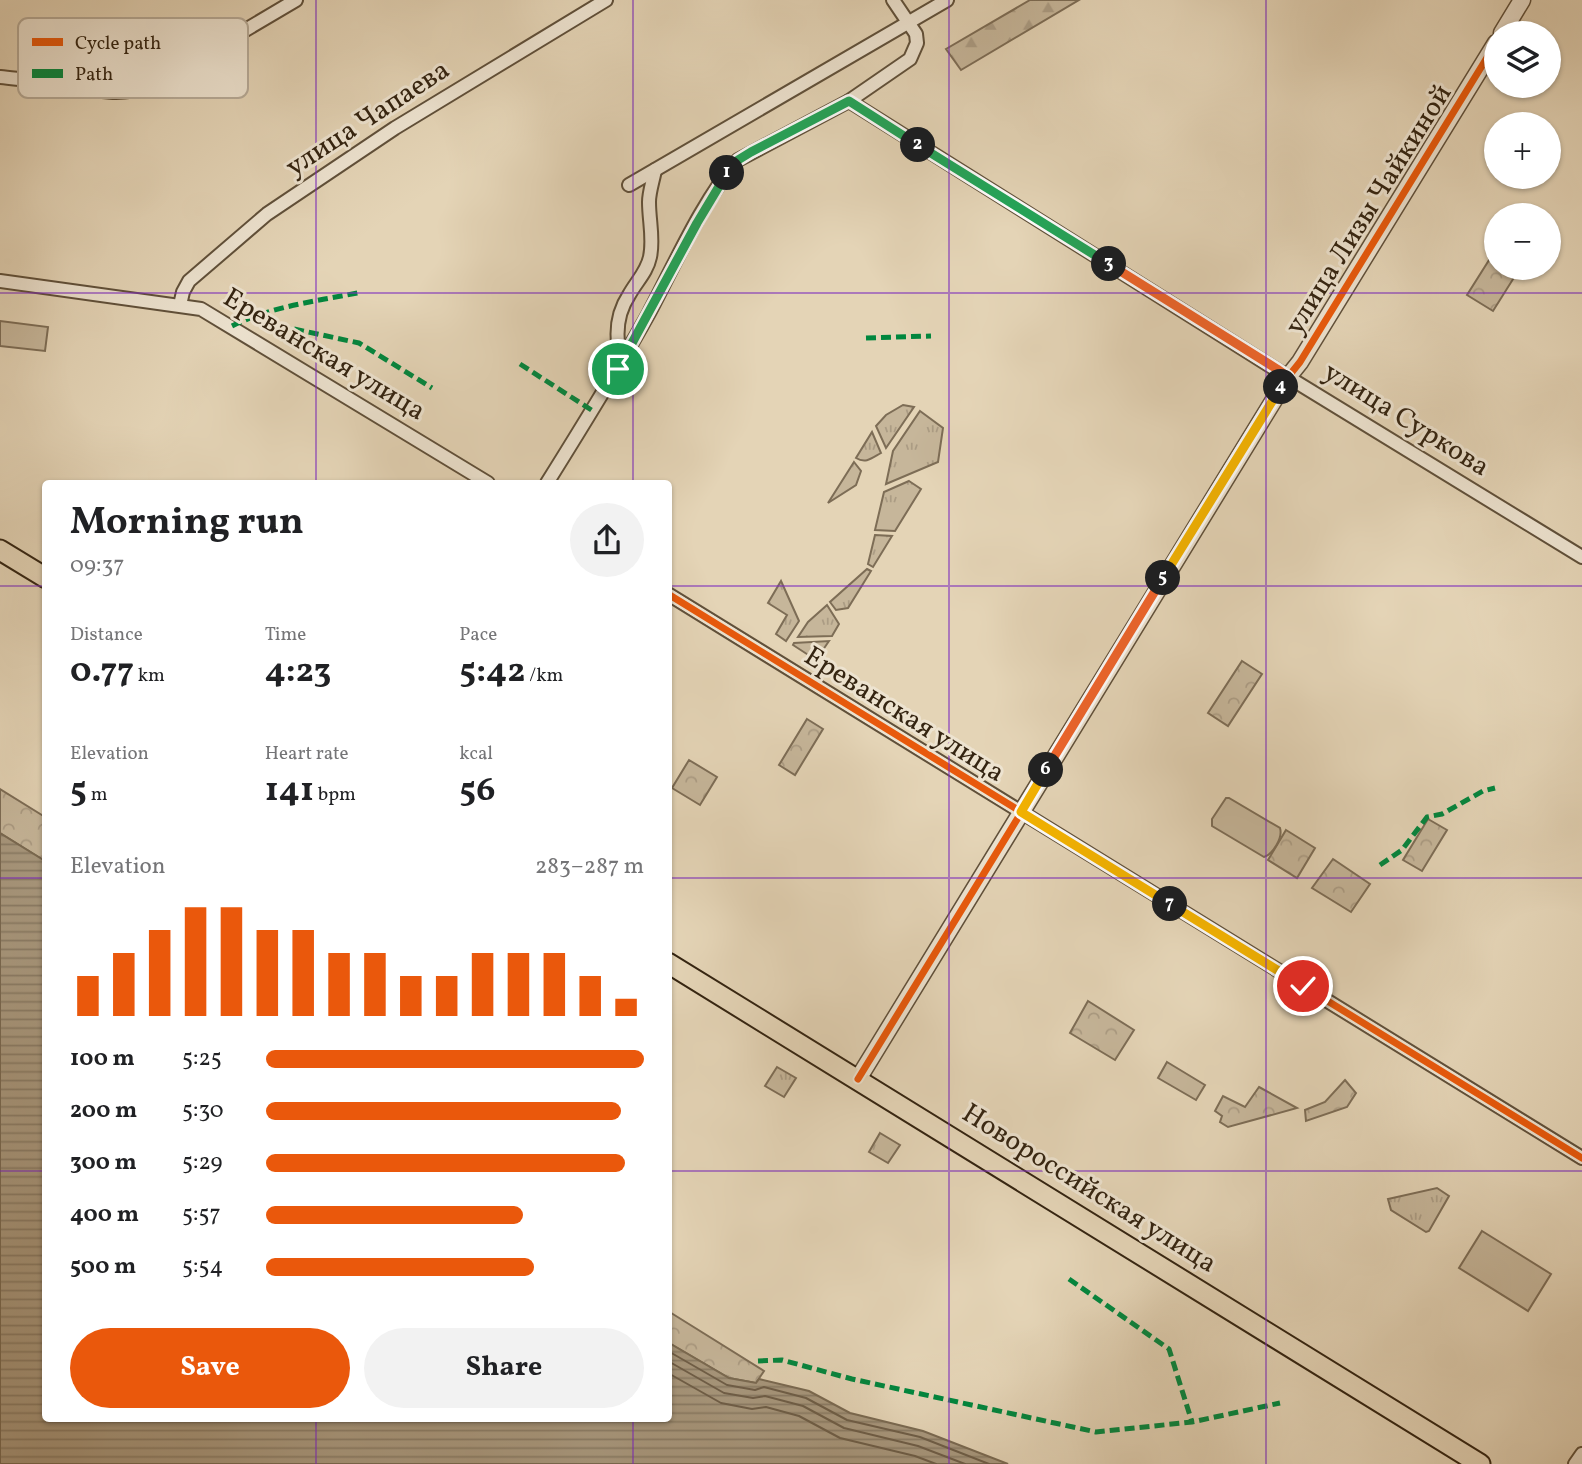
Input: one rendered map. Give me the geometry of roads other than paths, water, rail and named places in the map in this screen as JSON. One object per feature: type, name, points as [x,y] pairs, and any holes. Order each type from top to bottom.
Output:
[{"type":"main road","points":[[0,550],[42,576]]},
{"type":"main road","name":"Новороссийская улица","points":[[672,965],[1480,1464]]},
{"type":"street","points":[[248,28],[296,0]]},
{"type":"street","name":"улица Чапаева","points":[[180,305],[189,281],[267,214],[395,128],[606,0]]},
{"type":"street","points":[[549,480],[622,363],[697,223],[733,165],[751,152],[849,101],[910,59],[917,43],[916,34],[893,0]]},
{"type":"street","points":[[629,186],[947,0]]},
{"type":"street","points":[[1509,21],[1522,0]]},
{"type":"street","name":"улица Лизы Чайкиной","points":[[858,1079],[1484,63]]},
{"type":"street","points":[[0,77],[18,79]]},
{"type":"street","name":"улица Суркова","points":[[849,101],[1288,377],[1582,557]]},
{"type":"street","points":[[622,363],[616,342],[618,319],[622,306],[642,276],[650,257],[649,200],[656,170]]},
{"type":"street","name":"Ереванская улица","points":[[0,281],[201,309],[483,480]]},
{"type":"street","name":"Ереванская улица","points":[[672,596],[1582,1158]]},
{"type":"street","points":[[1576,1464],[1582,1454]]},
{"type":"water","points":[[0,833],[42,859],[42,1422],[672,1422],[672,1345],[729,1378],[756,1383],[759,1379],[809,1391],[850,1413],[923,1431],[1008,1464],[0,1464]]}]
